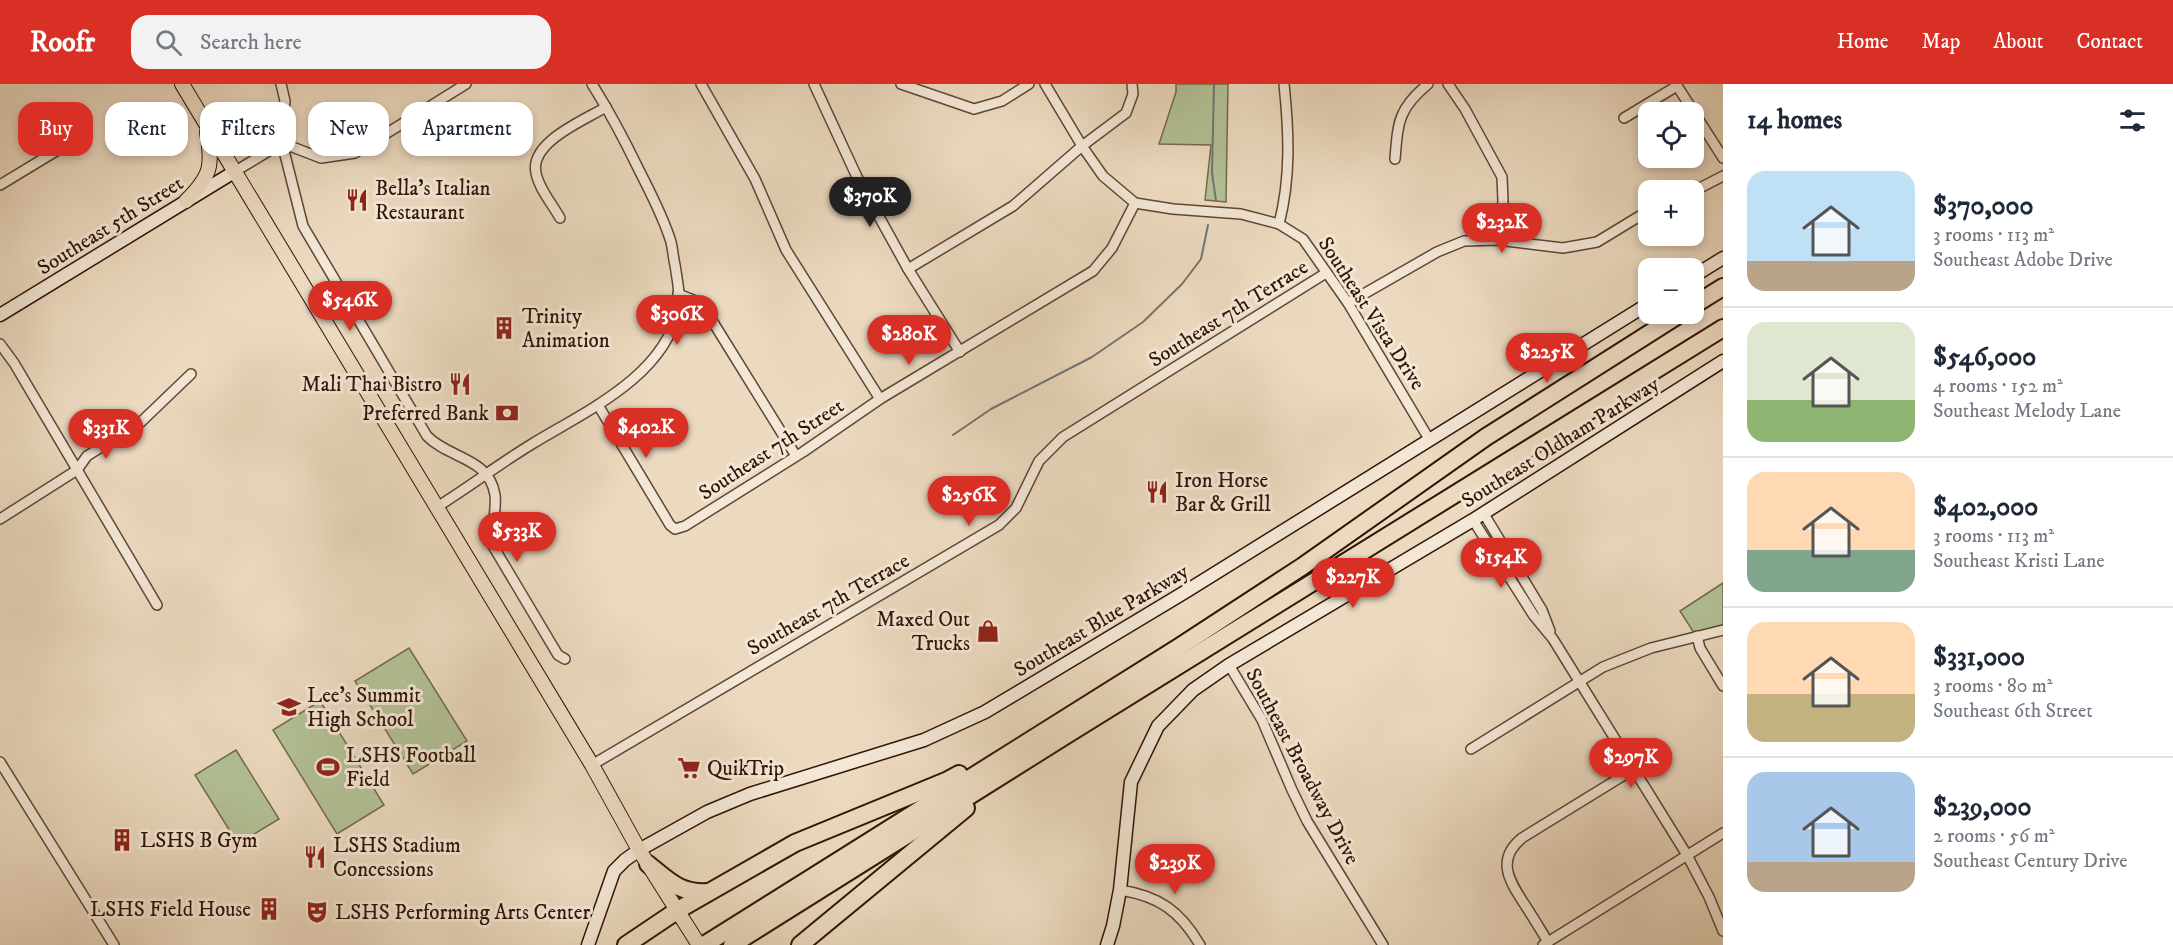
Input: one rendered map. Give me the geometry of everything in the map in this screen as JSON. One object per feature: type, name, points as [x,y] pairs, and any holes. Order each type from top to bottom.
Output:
[{"type":"highway","points":[[1704,299],[1723,287]]},
{"type":"highway","points":[[704,945],[1198,635],[1303,566],[1486,437],[1664,324]]},
{"type":"highway","points":[[732,945],[1723,328]]},
{"type":"highway","points":[[800,945],[964,810],[1059,747],[1068,734]]},
{"type":"highway","points":[[626,945],[678,910],[795,843],[946,781],[1023,739],[1035,737]]},
{"type":"highway","points":[[643,857],[671,883],[694,893],[710,892]]},
{"type":"main road","points":[[182,84],[200,114]]},
{"type":"main road","points":[[186,201],[206,179],[211,156]]},
{"type":"main road","points":[[225,156],[592,765],[643,857],[699,945]]},
{"type":"street","points":[[281,84],[285,102]]},
{"type":"street","points":[[296,148],[321,158],[355,153],[466,84]]},
{"type":"street","points":[[437,507],[532,444],[598,405],[642,370],[660,349],[675,320],[678,294],[672,244],[653,197],[592,84]]},
{"type":"street","points":[[701,84],[755,179],[786,250],[880,399]]},
{"type":"street","points":[[814,84],[857,177],[908,269],[960,352]]},
{"type":"street","points":[[901,84],[974,109],[1002,101],[1029,84]]},
{"type":"street","points":[[1045,84],[1102,176],[1135,203]]},
{"type":"street","points":[[908,269],[1013,206],[1082,146],[1126,113],[1133,94],[1132,84]]},
{"type":"street","points":[[1279,224],[1289,165],[1284,84]]},
{"type":"street","points":[[1395,159],[1402,111],[1428,84]]},
{"type":"street","points":[[1448,84],[1465,109],[1502,177],[1503,201],[1498,240]]},
{"type":"street","points":[[1624,118],[1677,85],[1723,158]]},
{"type":"street","points":[[560,218],[536,176],[535,166],[538,157],[548,142],[606,107]]},
{"type":"street","points":[[0,185],[48,156]]},
{"type":"street","name":"Southeast 5th Street","points":[[0,315],[260,156]]},
{"type":"street","points":[[285,156],[303,226],[427,436],[442,449],[472,461],[486,475],[493,487],[495,498],[493,546],[558,656],[565,659]]},
{"type":"street","points":[[1704,186],[1723,176]]},
{"type":"street","name":"Southeast 7th Street","points":[[598,405],[666,520],[675,529],[685,526],[796,456],[880,399],[1093,271],[1112,248],[1135,203]]},
{"type":"street","name":"Southeast Vista Drive","points":[[1135,203],[1185,211],[1240,214],[1279,224],[1302,239],[1348,303],[1430,439]]},
{"type":"street","points":[[1348,303],[1437,252],[1464,241],[1498,240],[1563,248],[1597,242],[1638,217]]},
{"type":"street","points":[[1704,270],[1723,258]]},
{"type":"street","name":"Southeast 7th Terrace","points":[[592,765],[999,525],[1016,508],[1039,461],[1063,437],[1326,273]]},
{"type":"street","points":[[678,294],[696,302],[708,314],[796,456]]},
{"type":"street","name":"Southeast Blue Parkway","points":[[588,945],[614,870],[625,860],[643,857],[707,812],[735,800],[796,778],[911,744],[949,730],[985,712],[1185,592],[1638,310]]},
{"type":"street","points":[[0,344],[14,363],[157,605]]},
{"type":"street","name":"Southeast Oldham Parkway","points":[[1107,945],[1120,890],[1131,782],[1158,726],[1193,690],[1229,665],[1478,517],[1723,361]]},
{"type":"street","points":[[0,519],[77,470],[87,456],[141,422],[192,374]]},
{"type":"street","points":[[1478,517],[1534,616],[1553,639],[1687,855],[1709,897],[1723,931]]},
{"type":"street","points":[[1471,748],[1579,680],[1635,654],[1672,642],[1723,630]]},
{"type":"street","points":[[1697,636],[1700,648],[1723,686]]},
{"type":"street","name":"Southeast Broadway Drive","points":[[1229,665],[1262,720],[1307,821],[1383,945]]},
{"type":"street","points":[[0,762],[114,945]]},
{"type":"street","points":[[1634,769],[1522,838],[1511,851],[1507,861],[1510,880],[1545,943],[1723,832]]},
{"type":"street","points":[[1120,890],[1145,895],[1167,906],[1186,923],[1200,945]]},
{"type":"green space","points":[[1176,84],[1228,84],[1226,202],[1205,200],[1211,145],[1159,144],[1176,92]]},
{"type":"green space","points":[[1723,583],[1723,625],[1694,633],[1680,611]]},
{"type":"green space","points":[[409,648],[467,741],[413,774],[355,681]]},
{"type":"green space","name":"LSHS Football Field","points":[[320,701],[384,805],[337,834],[273,730]]},
{"type":"green space","points":[[236,750],[279,819],[238,844],[195,775]]},
{"type":"waterway","points":[[1214,84],[1212,173],[1216,201]]},
{"type":"waterway","points":[[953,435],[991,409],[1092,357],[1143,322],[1182,284],[1201,259],[1208,225]]},
{"type":"place","name":"Bella's Italian Restaurant","points":[[357,200]]},
{"type":"place","name":"Trinity Animation","points":[[504,328]]},
{"type":"place","name":"Mali Thai Bistro","points":[[460,384]]},
{"type":"place","name":"Preferred Bank","points":[[507,413]]},
{"type":"place","name":"Iron Horse Bar & Grill","points":[[1157,492]]},
{"type":"place","name":"Maxed Out Trucks","points":[[988,631]]},
{"type":"place","name":"Lee's Summit High School","points":[[289,707]]},
{"type":"place","name":"LSHS Football Field","points":[[328,767]]},
{"type":"place","name":"QuikTrip","points":[[689,768]]},
{"type":"place","name":"LSHS B Gym","points":[[122,840]]},
{"type":"place","name":"LSHS Stadium Concessions","points":[[315,857]]},
{"type":"place","name":"LSHS Field House","points":[[269,909]]},
{"type":"place","name":"LSHS Performing Arts Center","points":[[317,912]]}]
